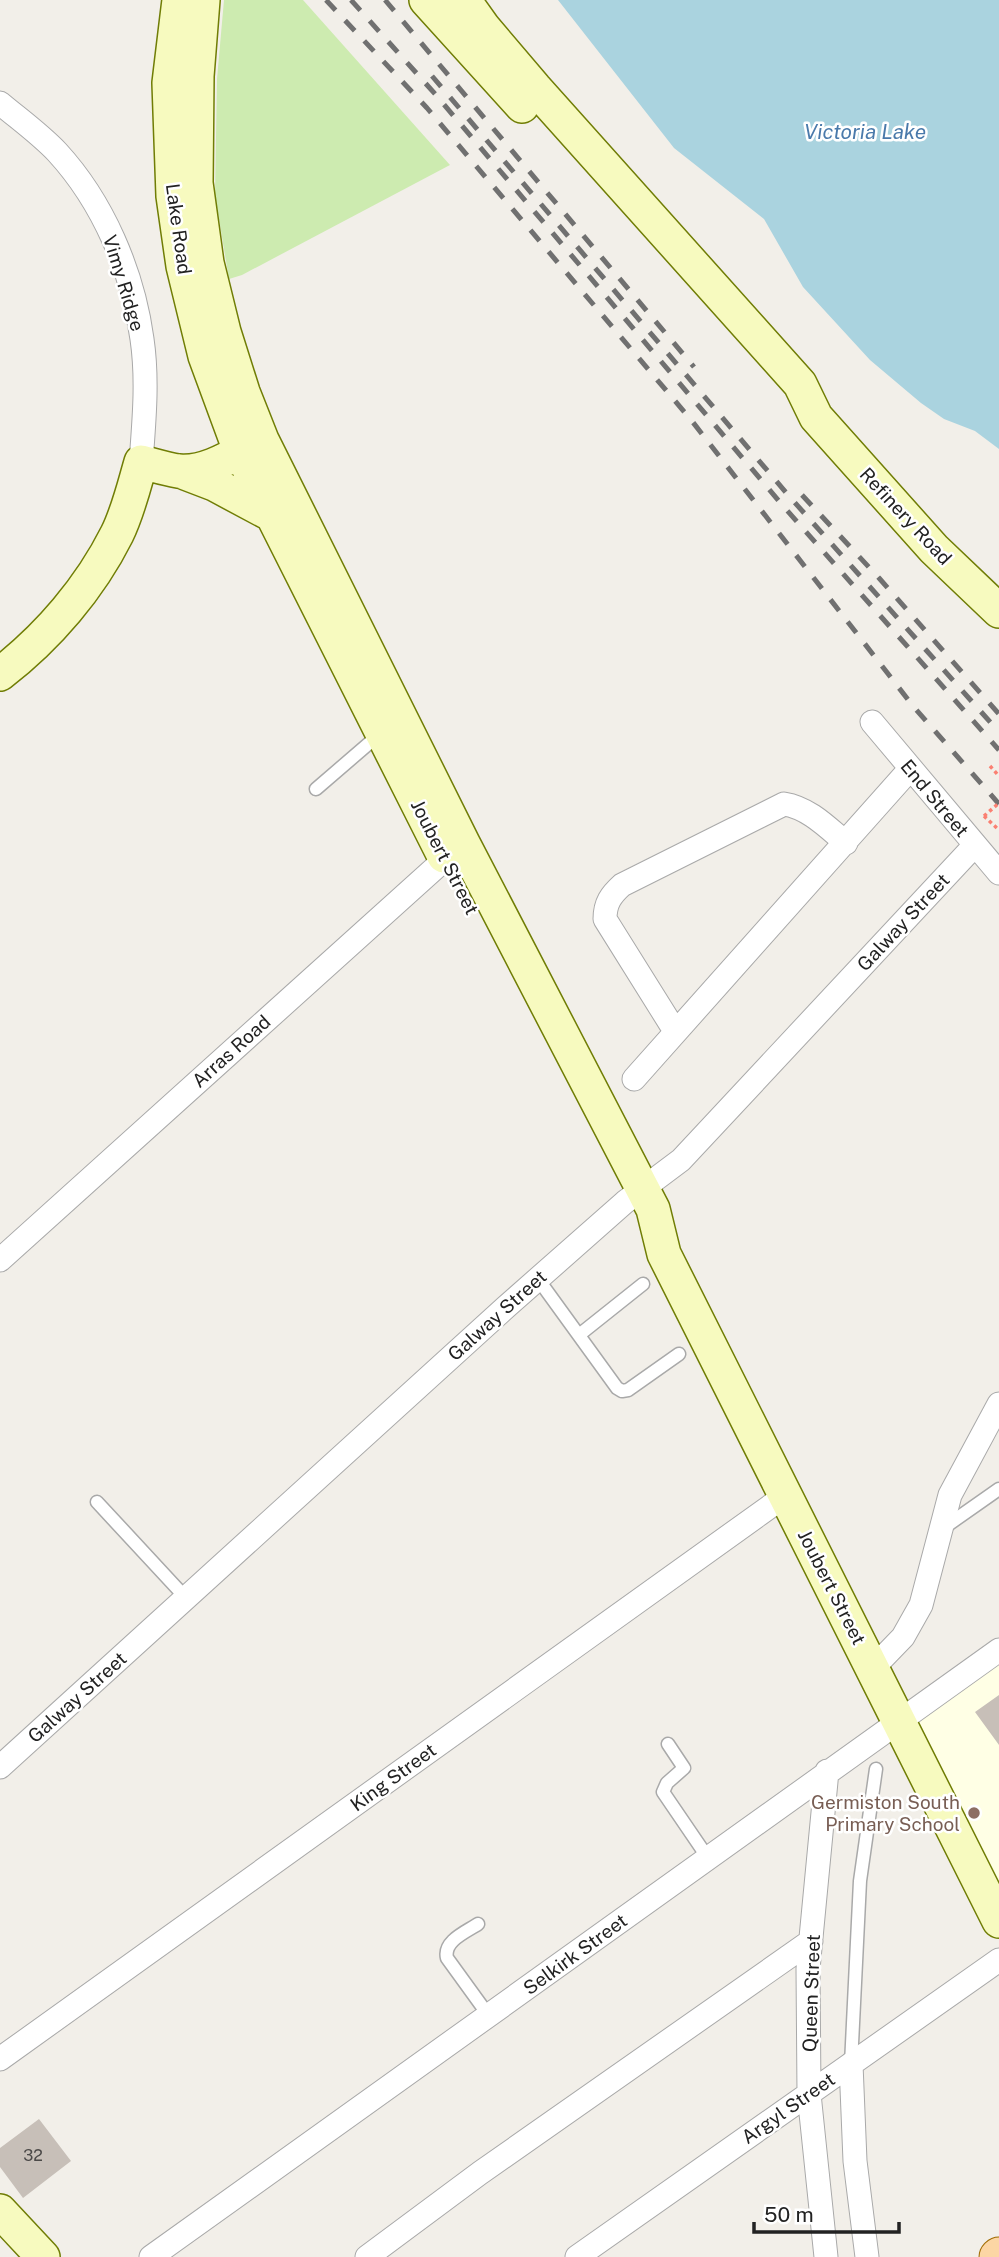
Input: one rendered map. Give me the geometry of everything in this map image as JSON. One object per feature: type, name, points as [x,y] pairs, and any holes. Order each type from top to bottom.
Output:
[{"type":"main road","name":"Lake Road","points":[[179,0],[169,83],[173,196],[183,266],[209,368],[251,446]]},
{"type":"main road","name":"Lake Road","points":[[203,0],[197,76],[196,183],[202,232],[251,446]]},
{"type":"main road","points":[[426,0],[784,398],[816,416]]},
{"type":"main road","points":[[464,0],[535,88],[800,384],[816,416]]},
{"type":"main road","name":"Refinery Road","points":[[816,416],[934,549],[999,611]]},
{"type":"main road","points":[[178,471],[212,465],[251,446]]},
{"type":"main road","name":"Joubert Street","points":[[251,446],[272,515],[382,733],[454,850]]},
{"type":"main road","name":"Joubert Street","points":[[251,446],[454,850],[634,1196],[653,1209],[664,1254],[999,1920]]},
{"type":"main road","points":[[141,462],[214,484],[272,515]]},
{"type":"main road","name":"Vimy Ridge","points":[[0,674],[43,636],[77,598],[118,532],[141,462]]},
{"type":"main road","points":[[0,2211],[43,2257]]},
{"type":"street","name":"Vimy Ridge","points":[[0,103],[57,152],[78,179],[93,199],[122,263],[142,339],[145,404],[141,462]]},
{"type":"street","name":"End Street","points":[[872,722],[999,873]]},
{"type":"street","points":[[634,1079],[910,769]]},
{"type":"street","points":[[675,1031],[606,919],[605,910],[610,896],[622,885],[784,804],[798,806],[811,814],[846,843]]},
{"type":"street","name":"Galway Street","points":[[0,1767],[538,1279],[634,1196],[681,1160],[975,845]]},
{"type":"street","name":"Arras Road","points":[[0,1260],[454,850]]},
{"type":"street","points":[[873,1668],[902,1637],[921,1605],[950,1495],[999,1404]]},
{"type":"street","name":"King Street","points":[[0,2059],[786,1495]]},
{"type":"street","name":"Selkirk Street","points":[[151,2257],[999,1650]]},
{"type":"street","name":"Queen Street","points":[[826,2257],[809,2094],[808,1969],[827,1772]]},
{"type":"street","points":[[367,2257],[480,2173],[811,1941]]},
{"type":"street","name":"Argyl Street","points":[[577,2257],[999,1960]]},
{"type":"street","points":[[850,2064],[855,2161],[867,2257]]},
{"type":"lane","points":[[316,789],[382,733]]},
{"type":"lane","points":[[538,1279],[617,1388],[622,1391],[628,1390],[680,1354]]},
{"type":"lane","points":[[579,1335],[643,1284]]},
{"type":"lane","points":[[940,1531],[999,1489]]},
{"type":"lane","points":[[97,1502],[186,1598]]},
{"type":"lane","points":[[668,1744],[684,1768],[667,1783],[663,1792],[708,1858]]},
{"type":"lane","points":[[850,2064],[860,1881],[876,1769]]},
{"type":"lane","points":[[478,1924],[448,1945],[445,1951],[447,1958],[489,2015]]},
{"type":"path","points":[[990,766],[999,776]]},
{"type":"path","points":[[999,803],[984,816],[999,830]]},
{"type":"shaded area","name":"Germiston South Primary School","points":[[999,1641],[999,1913],[898,1713]]},
{"type":"green space","points":[[224,0],[303,0],[450,165],[242,275],[229,279],[215,195],[217,79]]},
{"type":"water","name":"Victoria Lake","points":[[558,0],[999,0],[999,449],[975,431],[944,419],[870,360],[803,287],[764,219],[674,148]]},
{"type":"building","points":[[999,1695],[999,1745],[975,1712]]},
{"type":"building","points":[[39,2119],[71,2161],[23,2198],[0,2167],[0,2148]]},
{"type":"railway","points":[[326,0],[427,108],[692,421],[913,706],[999,804]]},
{"type":"railway","points":[[351,0],[436,95],[784,507],[999,750]]},
{"type":"railway","points":[[385,0],[694,367]]},
{"type":"railway","points":[[432,76],[789,496],[999,732]]},
{"type":"railway","points":[[802,495],[999,714]]},
{"type":"place","name":"Germiston South Primary School","points":[[974,1813]]}]
